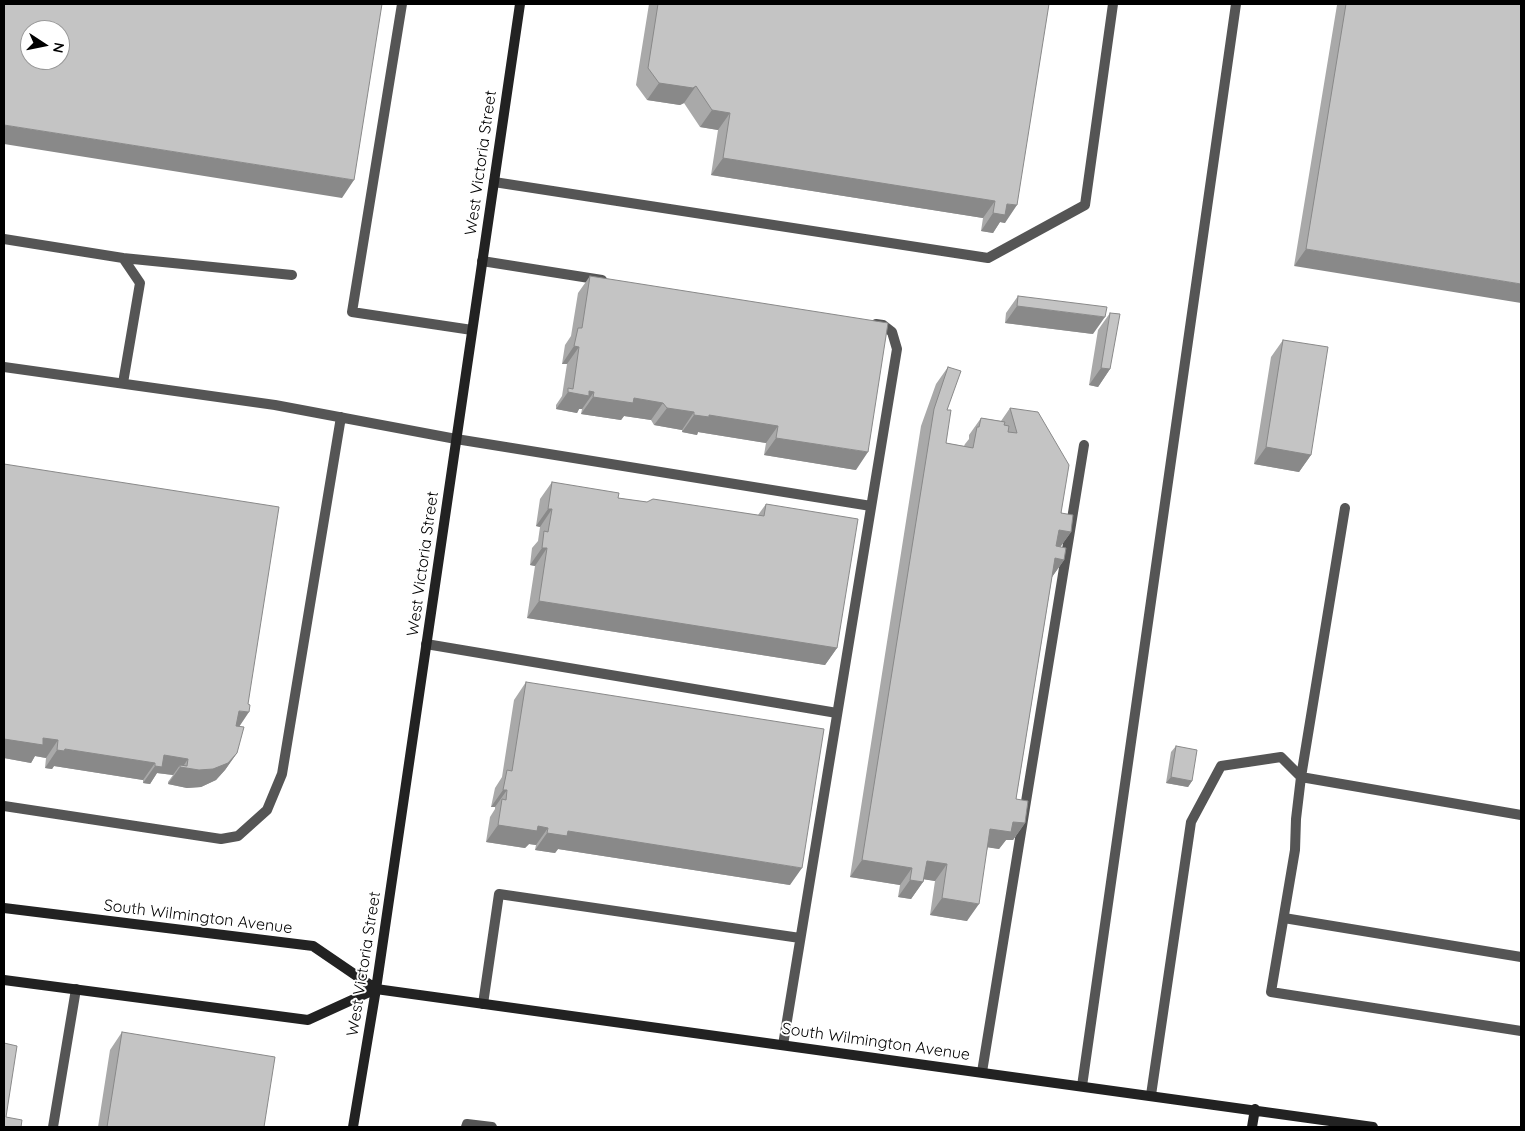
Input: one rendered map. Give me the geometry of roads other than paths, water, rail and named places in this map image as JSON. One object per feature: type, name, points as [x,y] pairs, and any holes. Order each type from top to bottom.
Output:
[{"type":"main road","name":"West Victoria Street","points":[[352,1127],[376,989],[520,4]]},
{"type":"main road","name":"South Wilmington Avenue","points":[[4,908],[313,946],[376,989],[1255,1109],[1373,1127]]},
{"type":"main road","points":[[4,980],[308,1020],[376,989]]},
{"type":"main road","points":[[1252,1127],[1255,1109]]},
{"type":"lane","points":[[402,4],[352,312],[472,330]]},
{"type":"lane","points":[[494,182],[988,258],[1086,205],[1113,4]]},
{"type":"lane","points":[[1082,1086],[1236,4]]},
{"type":"lane","points":[[4,239],[123,258],[292,275]]},
{"type":"lane","points":[[123,258],[140,283],[123,383]]},
{"type":"lane","points":[[482,261],[609,281]]},
{"type":"lane","points":[[783,1045],[897,348],[892,332],[883,325],[863,322]]},
{"type":"lane","points":[[4,367],[275,405],[456,440],[871,506]]},
{"type":"lane","points":[[4,806],[221,839],[238,836],[267,810],[282,774],[341,417]]},
{"type":"lane","points":[[982,1072],[1084,445]]},
{"type":"lane","points":[[1345,508],[1301,777],[1296,819],[1295,850],[1271,992],[1521,1031]]},
{"type":"lane","points":[[426,644],[837,713]]},
{"type":"lane","points":[[1151,1095],[1191,822],[1221,766],[1281,757],[1301,777],[1521,815]]},
{"type":"lane","points":[[483,1004],[500,894],[800,938]]},
{"type":"lane","points":[[1284,918],[1521,957]]},
{"type":"lane","points":[[53,1127],[76,988]]},
{"type":"lane","points":[[466,1127],[467,1124],[492,1127]]}]
